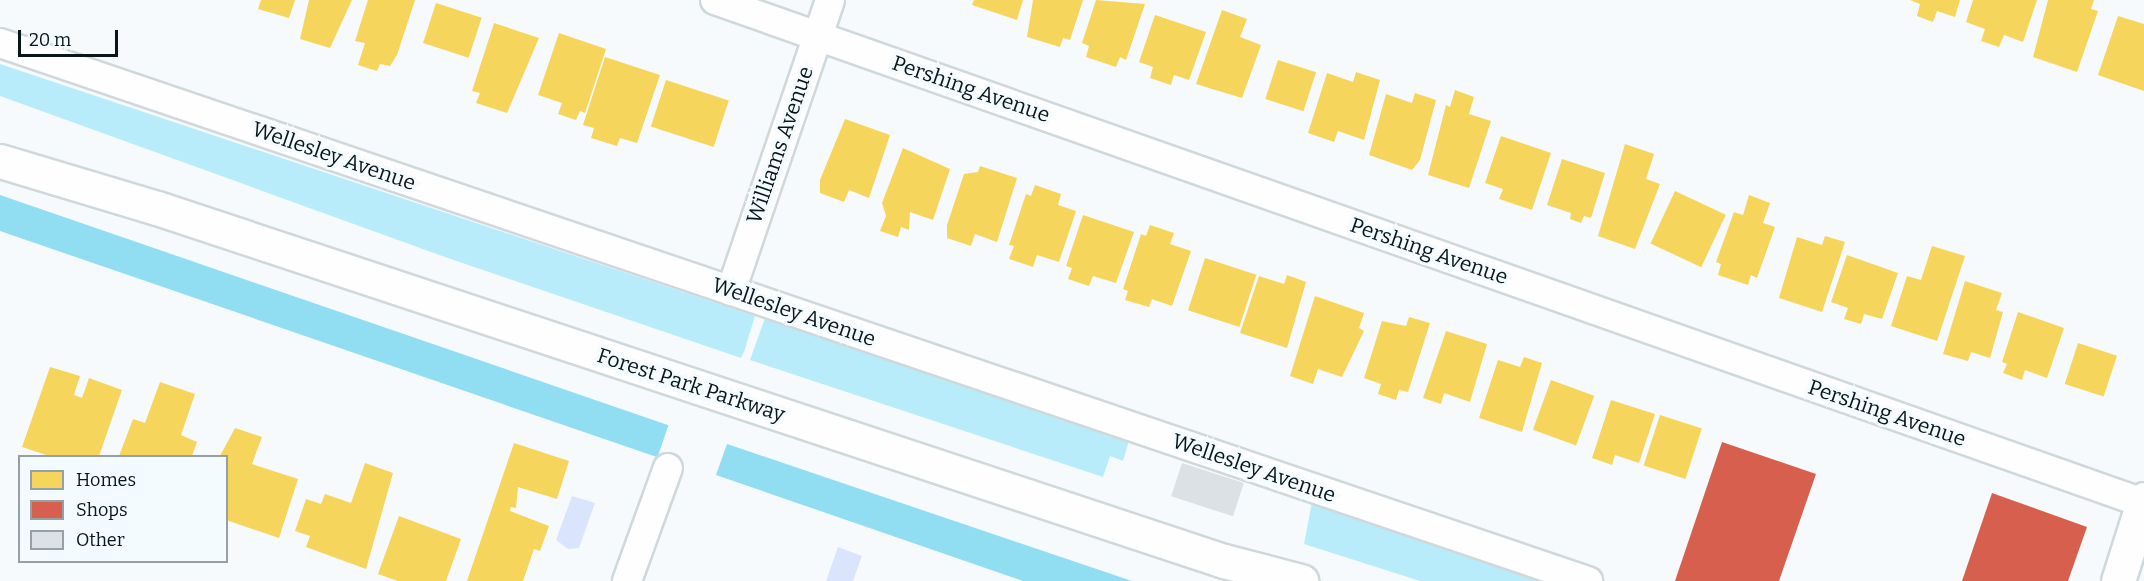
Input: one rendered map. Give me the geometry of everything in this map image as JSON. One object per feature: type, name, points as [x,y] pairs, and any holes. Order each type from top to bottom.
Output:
[{"type":"main road","name":"Forest Park Parkway","points":[[0,140],[157,208]]},
{"type":"main road","name":"Forest Park Parkway","points":[[0,161],[157,208],[1224,561],[1301,581]]},
{"type":"main road","points":[[2118,581],[2143,501]]},
{"type":"main road","name":"Forest Park Parkway","points":[[1224,561],[1270,581]]},
{"type":"street","name":"Pershing Avenue","points":[[715,0],[2143,501]]},
{"type":"street","name":"Williams Avenue","points":[[731,291],[830,0]]},
{"type":"street","name":"Wellesley Avenue","points":[[0,43],[1588,581]]},
{"type":"street","points":[[627,581],[668,468]]},
{"type":"shaded area","points":[[0,64],[755,316],[744,352],[741,358],[445,257],[0,96]]},
{"type":"shaded area","points":[[0,195],[668,425],[657,457],[0,231]]},
{"type":"shaded area","points":[[765,318],[1129,441],[1123,461],[1110,456],[1103,477],[750,360]]},
{"type":"shaded area","points":[[727,444],[1132,581],[1023,581],[716,475]]},
{"type":"shaded area","points":[[572,496],[595,503],[579,548],[568,549],[556,540]]},
{"type":"shaded area","points":[[1312,502],[1547,581],[1420,581],[1304,544]]},
{"type":"shaded area","points":[[838,547],[862,556],[853,581],[826,581]]},
{"type":"building: Homes","points":[[261,0],[295,0],[289,18],[258,9]]},
{"type":"building: Homes","points":[[309,0],[352,0],[330,48],[300,39]]},
{"type":"building: Homes","points":[[368,0],[415,0],[397,55],[390,66],[380,64],[377,71],[358,65],[365,43],[355,41]]},
{"type":"building: Homes","points":[[974,0],[1023,0],[1017,20],[972,5]]},
{"type":"building: Homes","points":[[1033,0],[1083,0],[1070,40],[1063,38],[1060,47],[1027,37]]},
{"type":"building: Homes","points":[[1096,0],[1145,4],[1126,60],[1120,57],[1116,67],[1086,57],[1089,46],[1082,43]]},
{"type":"building: Homes","points":[[1910,0],[1960,0],[1955,17],[1937,11],[1933,22],[1917,16],[1920,4]]},
{"type":"building: Homes","points":[[1973,0],[2037,0],[2023,42],[2004,35],[1999,47],[1981,41],[1985,29],[1966,22]]},
{"type":"building: Homes","points":[[2048,0],[2094,0],[2091,9],[2098,11],[2077,72],[2033,57]]},
{"type":"building: Homes","points":[[436,3],[482,18],[469,58],[423,43]]},
{"type":"building: Homes","points":[[1222,10],[1247,19],[1240,37],[1261,45],[1242,98],[1196,84]]},
{"type":"building: Homes","points":[[1155,15],[1206,32],[1189,80],[1174,75],[1171,85],[1150,78],[1153,67],[1139,62]]},
{"type":"building: Homes","points":[[2118,16],[2144,24],[2144,91],[2098,75]]},
{"type":"building: Homes","points":[[494,23],[539,38],[507,113],[476,103],[480,93],[472,91]]},
{"type":"building: Homes","points":[[559,33],[606,49],[585,113],[580,111],[576,120],[558,114],[562,103],[538,95]]},
{"type":"building: Homes","points":[[605,57],[660,75],[637,143],[620,138],[617,146],[591,138],[594,128],[583,125]]},
{"type":"building: Homes","points":[[1278,60],[1316,72],[1303,111],[1265,99]]},
{"type":"building: Homes","points":[[1356,72],[1380,80],[1364,140],[1338,131],[1334,142],[1308,133],[1327,73],[1353,82]]},
{"type":"building: Homes","points":[[666,80],[729,100],[714,147],[651,127]]},
{"type":"building: Homes","points":[[1455,90],[1474,97],[1469,114],[1491,121],[1469,188],[1428,175],[1446,105],[1450,107]]},
{"type":"building: Homes","points":[[1415,93],[1436,100],[1420,160],[1412,170],[1369,155],[1386,94],[1412,103]]},
{"type":"building: Homes","points":[[845,119],[890,135],[869,198],[849,190],[844,202],[820,193],[820,180]]},
{"type":"building: Homes","points":[[1501,136],[1551,153],[1532,210],[1499,199],[1503,189],[1485,183]]},
{"type":"building: Homes","points":[[1625,144],[1654,154],[1646,179],[1660,184],[1635,249],[1598,236]]},
{"type":"building: Homes","points":[[903,148],[950,169],[933,220],[910,212],[909,230],[901,227],[898,237],[880,231],[886,216],[882,203]]},
{"type":"building: Homes","points":[[1562,159],[1605,173],[1591,218],[1584,216],[1581,223],[1570,219],[1571,213],[1547,205]]},
{"type":"building: Homes","points":[[980,166],[1017,178],[997,242],[975,234],[971,246],[947,238],[947,225],[964,174],[978,172]]},
{"type":"building: Homes","points":[[1035,185],[1061,194],[1058,205],[1076,211],[1059,262],[1037,255],[1033,267],[1009,259],[1014,246],[1009,245],[1026,194],[1031,196]]},
{"type":"building: Homes","points":[[1675,191],[1726,215],[1701,267],[1650,244]]},
{"type":"building: Homes","points":[[1749,195],[1770,203],[1763,223],[1775,227],[1757,278],[1751,275],[1748,285],[1718,275],[1721,264],[1716,262],[1734,212],[1743,215]]},
{"type":"building: Homes","points":[[1083,215],[1134,232],[1116,283],[1093,276],[1089,286],[1068,279],[1072,268],[1066,266]]},
{"type":"building: Homes","points":[[1150,225],[1174,233],[1170,244],[1191,251],[1172,306],[1152,299],[1149,307],[1125,300],[1128,291],[1123,289],[1141,234],[1146,236]]},
{"type":"building: Homes","points":[[1825,236],[1845,242],[1822,312],[1779,298],[1797,237],[1822,245]]},
{"type":"building: Homes","points":[[1932,246],[1965,256],[1937,341],[1891,326],[1907,276],[1921,280]]},
{"type":"building: Homes","points":[[1847,255],[1898,273],[1882,319],[1864,314],[1861,324],[1844,319],[1848,308],[1831,302]]},
{"type":"building: Homes","points":[[1205,258],[1256,275],[1239,327],[1188,310]]},
{"type":"building: Homes","points":[[1287,275],[1306,282],[1287,348],[1240,333],[1259,276],[1284,284]]},
{"type":"building: Homes","points":[[1965,281],[2002,293],[1996,310],[2003,312],[1990,358],[1971,352],[1968,361],[1943,354]]},
{"type":"building: Homes","points":[[1315,296],[1364,313],[1359,328],[1364,331],[1342,377],[1318,369],[1313,384],[1290,376]]},
{"type":"building: Homes","points":[[2018,312],[2064,328],[2047,378],[2025,370],[2022,380],[2003,373],[2007,364],[2002,362]]},
{"type":"building: Homes","points":[[1409,317],[1430,323],[1408,392],[1399,390],[1396,400],[1378,394],[1381,384],[1364,378],[1382,321],[1406,326]]},
{"type":"building: Homes","points":[[1446,331],[1487,344],[1470,402],[1444,393],[1441,404],[1423,398]]},
{"type":"building: Homes","points":[[2078,343],[2117,356],[2104,397],[2065,384]]},
{"type":"building: Homes","points":[[1524,357],[1542,363],[1522,432],[1479,418],[1498,360],[1520,367]]},
{"type":"building: Homes","points":[[50,367],[80,376],[74,395],[82,398],[89,378],[122,390],[99,455],[46,455],[22,447]]},
{"type":"building: Homes","points":[[1551,380],[1594,396],[1576,446],[1533,430]]},
{"type":"building: Homes","points":[[160,382],[195,394],[181,435],[197,442],[192,455],[119,455],[133,419],[145,423]]},
{"type":"building: Homes","points":[[1611,400],[1655,414],[1639,463],[1615,455],[1612,465],[1592,458]]},
{"type":"building: Homes","points":[[1660,415],[1702,429],[1685,479],[1644,465]]},
{"type":"building: Homes","points":[[235,428],[262,437],[252,464],[298,479],[279,538],[228,521],[228,455],[221,455]]},
{"type":"building: Homes","points":[[514,443],[569,461],[557,499],[518,487],[516,508],[511,507],[510,511],[549,526],[540,551],[534,549],[523,581],[467,581]]},
{"type":"building: Homes","points":[[365,463],[393,473],[366,569],[306,547],[310,536],[295,531],[306,499],[321,504],[325,494],[351,503]]},
{"type":"building: Homes","points":[[399,516],[461,539],[446,581],[398,581],[378,574]]},
{"type":"building: Shops","points":[[1722,442],[1816,474],[1779,581],[1675,581]]},
{"type":"building: Shops","points":[[1992,493],[2087,527],[2068,581],[1962,581]]},
{"type":"building: Other","points":[[1182,463],[1244,483],[1233,516],[1171,496]]}]
